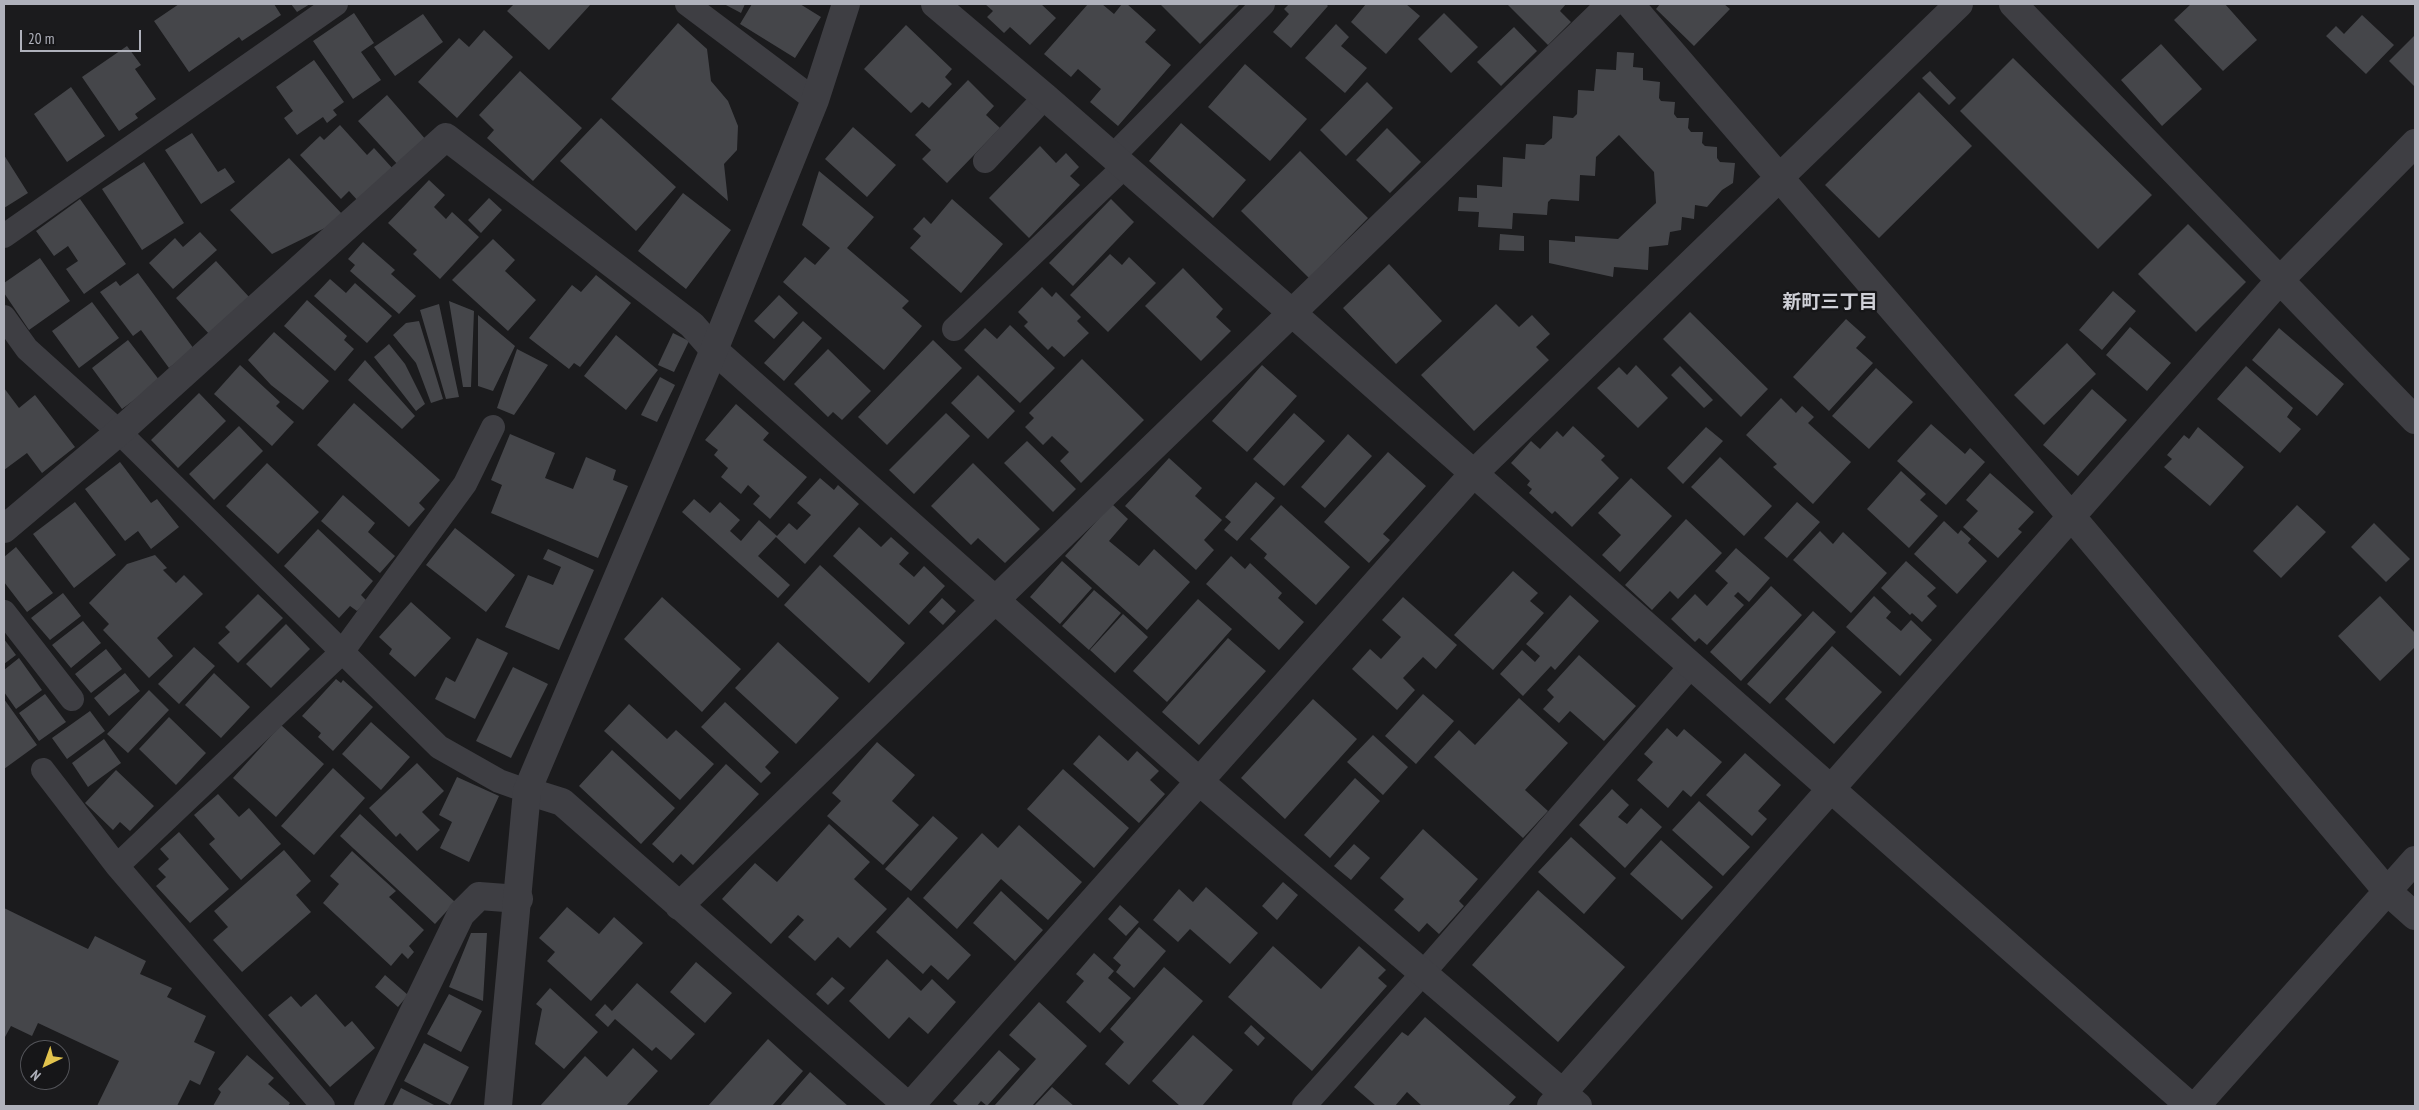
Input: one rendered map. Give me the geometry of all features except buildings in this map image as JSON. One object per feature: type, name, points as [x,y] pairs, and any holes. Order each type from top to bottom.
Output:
[{"type":"street","points":[[498,1106],[519,898],[527,792],[714,350],[815,100],[846,4]]},
{"type":"street","points":[[935,4],[1044,96],[1291,312],[2190,1106]]},
{"type":"street","points":[[679,906],[1611,4]]},
{"type":"street","points":[[1630,4],[1778,179],[2071,516],[2387,891],[2415,916]]},
{"type":"street","points":[[527,792],[562,802],[909,1106],[1473,474],[1959,4]]},
{"type":"street","points":[[2013,4],[2415,420]]},
{"type":"street","points":[[4,529],[119,432],[446,137],[692,325],[714,350],[1200,782],[1423,974],[1564,1102],[1829,789],[2280,280],[2415,144]]},
{"type":"street","points":[[2196,1106],[2415,860]]},
{"type":"street","points":[[368,1106],[461,914],[479,896],[519,898]]},
{"type":"lane","points":[[4,236],[336,4]]},
{"type":"lane","points":[[687,4],[815,100]]},
{"type":"lane","points":[[954,329],[1118,162],[1263,4]]},
{"type":"lane","points":[[985,161],[1044,96]]},
{"type":"lane","points":[[4,316],[27,349],[119,432],[439,748],[499,781],[527,792]]},
{"type":"lane","points":[[117,866],[342,652],[465,484],[493,427]]},
{"type":"lane","points":[[4,612],[72,699]]},
{"type":"lane","points":[[1304,1106],[1423,974],[1692,666]]},
{"type":"lane","points":[[44,770],[117,866],[323,1106]]},
{"type":"district","name":"新町三丁目","points":[[1830,303]]}]
